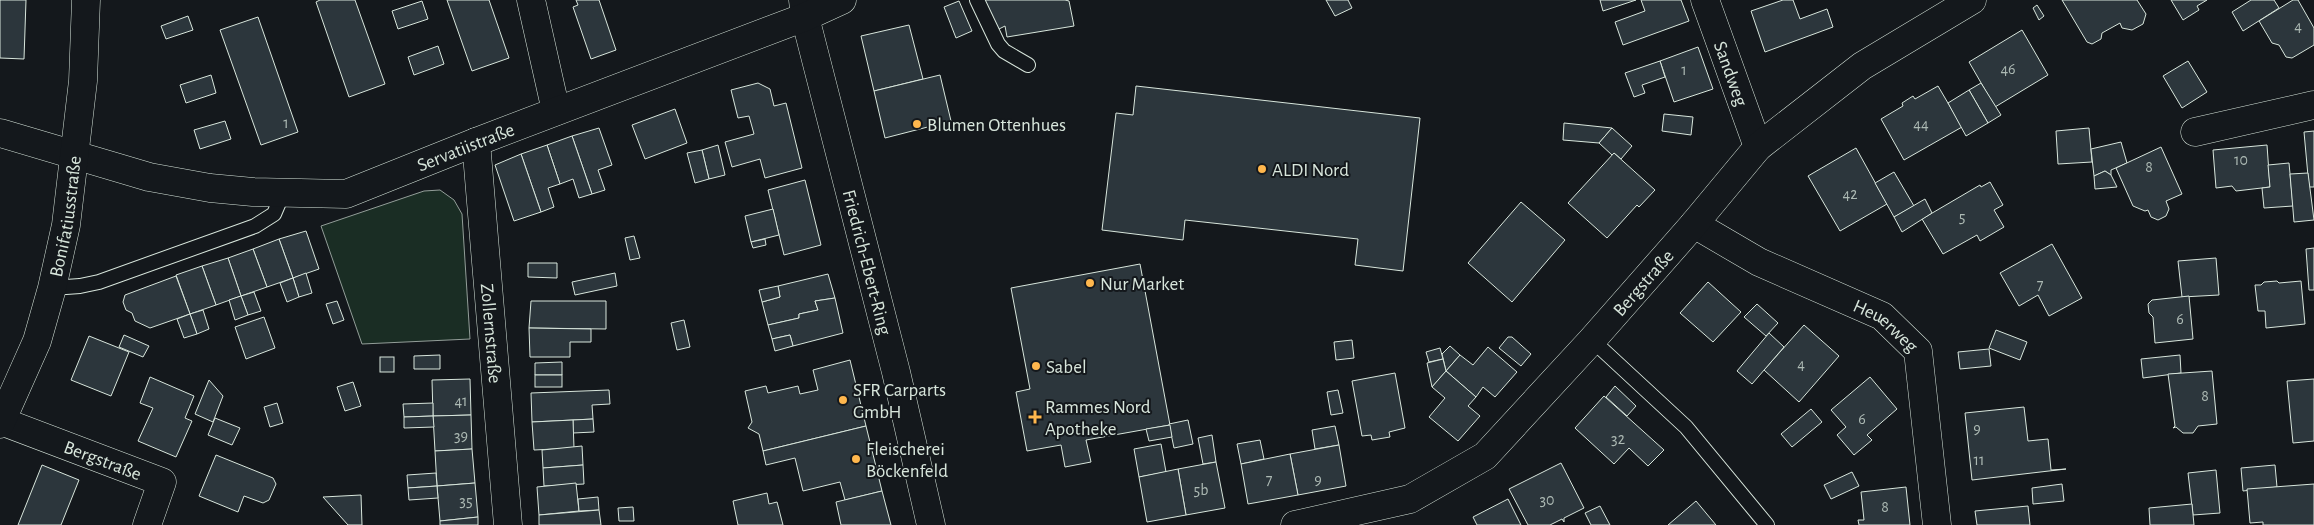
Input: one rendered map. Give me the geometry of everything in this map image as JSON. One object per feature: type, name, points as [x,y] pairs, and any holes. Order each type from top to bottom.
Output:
[{"type":"street","name":"Bonifatiusstraße","points":[[1,422],[6,393],[37,341],[52,288],[66,225],[83,81],[86,0]]},
{"type":"street","points":[[532,0],[556,112]]},
{"type":"street","name":"Servatiistraße","points":[[0,133],[149,177],[210,188],[346,194],[556,112],[804,9],[842,0]]},
{"type":"street","name":"Sandweg","points":[[1705,0],[1758,147]]},
{"type":"street","name":"Bergstraße","points":[[1295,525],[1410,499],[1485,456],[1592,340],[1694,224],[1758,147],[1862,66],[1972,0]]},
{"type":"street","name":"Friedrich-Ebert-Ring","points":[[804,9],[896,372],[930,525]]},
{"type":"street","points":[[2195,132],[2314,105]]},
{"type":"street","name":"Zollernstraße","points":[[476,142],[508,525]]},
{"type":"street","name":"Heuerweg","points":[[1694,224],[1759,262],[1882,316],[1918,351],[1937,525]]},
{"type":"street","name":"Bergstraße","points":[[1,422],[162,482],[147,525]]},
{"type":"lane","points":[[977,0],[998,44],[1004,51],[1028,65]]},
{"type":"lane","points":[[52,288],[80,286],[99,282],[255,226],[274,214],[283,192]]},
{"type":"lane","points":[[1592,340],[1686,427],[1767,525]]},
{"type":"green space","points":[[440,190],[454,200],[462,214],[470,339],[362,344],[321,226],[424,191]]},
{"type":"building","points":[[0,0],[26,0],[24,59],[0,58]]},
{"type":"building","points":[[320,0],[355,0],[385,84],[349,97],[316,2]]},
{"type":"building","points":[[447,0],[489,0],[509,58],[472,71]]},
{"type":"building","points":[[576,0],[599,0],[616,50],[591,59],[573,7],[578,5]]},
{"type":"building","points":[[983,0],[1069,1],[1074,26],[1007,37],[1005,26],[997,30]]},
{"type":"building","points":[[1326,0],[1348,0],[1352,8],[1335,16]]},
{"type":"building","points":[[1600,0],[1636,0],[1603,11]]},
{"type":"building","points":[[1641,0],[1681,0],[1689,21],[1623,45],[1615,22],[1645,11]]},
{"type":"building","points":[[1783,0],[1793,0],[1800,19],[1827,9],[1833,27],[1765,52],[1751,11]]},
{"type":"building","points":[[2062,0],[2137,0],[2146,14],[2143,24],[2132,30],[2122,28],[2120,23],[2102,33],[2101,39],[2092,44],[2087,42]]},
{"type":"building","points":[[2171,0],[2207,0],[2197,6],[2199,10],[2183,20]]},
{"type":"building","points":[[2251,0],[2274,0],[2279,8],[2243,31],[2232,12]]},
{"type":"building","points":[[2293,0],[2298,0],[2314,28],[2314,45],[2292,58],[2286,57],[2279,45],[2272,43],[2259,21]]},
{"type":"building","points":[[422,1],[428,19],[398,29],[392,11]]},
{"type":"building","points":[[959,1],[972,31],[956,38],[944,7]]},
{"type":"building","points":[[2037,5],[2044,16],[2039,20],[2033,8]]},
{"type":"building","points":[[188,16],[193,30],[166,39],[161,26]]},
{"type":"building","points":[[258,17],[298,132],[261,145],[220,30]]},
{"type":"building","points":[[909,25],[923,79],[874,91],[861,36]]},
{"type":"building","points":[[2022,30],[2048,75],[1995,107],[1969,62]]},
{"type":"building","points":[[438,46],[444,64],[414,75],[408,57]]},
{"type":"building","points":[[1698,47],[1713,89],[1674,102],[1660,61]]},
{"type":"building","points":[[1660,61],[1665,77],[1642,85],[1645,93],[1634,97],[1625,73]]},
{"type":"building","points":[[2188,61],[2207,92],[2182,108],[2163,76]]},
{"type":"building","points":[[211,75],[216,93],[186,103],[180,85]]},
{"type":"building","points":[[940,75],[951,121],[885,138],[874,91]]},
{"type":"building","points":[[758,83],[770,89],[774,106],[786,103],[802,168],[765,178],[760,159],[732,167],[725,142],[754,134],[749,116],[738,118],[731,90]]},
{"type":"building","points":[[1981,83],[2001,115],[1988,123],[1969,90]]},
{"type":"building","name":"ALDI Nord","points":[[1136,86],[1420,118],[1403,271],[1355,265],[1358,239],[1185,220],[1183,240],[1102,230],[1116,113],[1133,115]]},
{"type":"building","points":[[1938,86],[1962,127],[1904,160],[1881,119],[1903,106],[1902,103],[1913,96],[1915,99]]},
{"type":"building","points":[[1969,90],[1988,123],[1966,136],[1948,103]]},
{"type":"building","points":[[675,109],[687,143],[645,159],[632,125]]},
{"type":"building","points":[[1664,114],[1693,117],[1691,135],[1662,131]]},
{"type":"building","points":[[225,121],[231,139],[200,149],[194,130]]},
{"type":"building","points":[[1564,123],[1612,128],[1599,143],[1563,140]]},
{"type":"building","points":[[599,128],[612,165],[598,170],[605,190],[592,194],[572,136]]},
{"type":"building","points":[[1612,128],[1632,146],[1621,159],[1614,153],[1612,155],[1599,143]]},
{"type":"building","points":[[2089,128],[2092,162],[2058,164],[2056,131]]},
{"type":"building","points":[[2314,131],[2314,187],[2309,187],[2304,132]]},
{"type":"building","points":[[572,136],[592,194],[579,198],[573,179],[560,184],[547,145]]},
{"type":"building","points":[[2121,142],[2127,163],[2111,170],[2111,175],[2105,171],[2094,176],[2091,149]]},
{"type":"building","points":[[547,145],[560,184],[548,188],[554,207],[541,212],[521,154]]},
{"type":"building","points":[[718,145],[725,175],[709,179],[702,150]]},
{"type":"building","points":[[2267,145],[2270,187],[2236,191],[2232,186],[2216,188],[2213,150]]},
{"type":"building","points":[[2161,147],[2182,194],[2166,201],[2169,209],[2166,216],[2158,220],[2151,217],[2148,210],[2145,211],[2133,206],[2116,168]]},
{"type":"building","points":[[1856,148],[1887,204],[1840,231],[1808,176]]},
{"type":"building","points":[[702,150],[709,179],[695,183],[687,153]]},
{"type":"building","points":[[1614,153],[1655,190],[1639,207],[1637,205],[1607,238],[1568,203]]},
{"type":"building","points":[[521,154],[541,212],[514,221],[495,165]]},
{"type":"building","points":[[2289,163],[2293,206],[2264,208],[2262,188],[2270,187],[2268,165]]},
{"type":"building","points":[[2105,171],[2111,175],[2117,187],[2095,189],[2094,176]]},
{"type":"building","points":[[1894,172],[1914,206],[1894,217],[1875,183]]},
{"type":"building","points":[[2308,173],[2314,220],[2294,222],[2290,174]]},
{"type":"building","points":[[805,180],[821,245],[784,255],[768,190]]},
{"type":"building","points":[[1990,182],[2003,205],[1994,210],[2004,227],[1980,241],[1977,235],[1943,254],[1922,219],[1980,185],[1981,187]]},
{"type":"building","points":[[1925,199],[1932,213],[1902,232],[1894,217]]},
{"type":"building","points":[[1521,202],[1565,240],[1512,302],[1468,263]]},
{"type":"building","points":[[773,209],[779,235],[751,242],[745,216]]},
{"type":"building","points":[[306,231],[319,269],[293,278],[279,239]]},
{"type":"building","points":[[634,236],[640,258],[630,260],[625,238]]},
{"type":"building","points":[[279,239],[293,278],[267,287],[253,249]]},
{"type":"building","points":[[765,239],[766,245],[753,248],[751,242]]},
{"type":"building","points":[[2052,244],[2082,298],[2049,316],[2038,295],[2019,306],[2000,273]]},
{"type":"building","points":[[2314,248],[2314,290],[2309,290],[2306,249]]},
{"type":"building","points":[[253,249],[267,287],[241,296],[228,258]]},
{"type":"building","points":[[228,258],[241,296],[216,305],[202,266]]},
{"type":"building","points":[[2216,258],[2219,295],[2182,297],[2178,261]]},
{"type":"building","points":[[528,263],[557,263],[557,278],[528,277]]},
{"type":"building","points":[[1140,264],[1170,425],[1086,440],[1091,462],[1065,467],[1061,445],[1027,451],[1016,392],[1030,389],[1011,288]]},
{"type":"building","points":[[202,266],[216,305],[190,314],[176,275]]},
{"type":"building","points":[[306,273],[312,293],[299,297],[293,278]]},
{"type":"building","points":[[615,273],[617,286],[575,295],[572,282]]},
{"type":"building","points":[[828,274],[835,298],[815,301],[818,310],[799,314],[799,318],[768,325],[762,302],[780,297],[778,286]]},
{"type":"building","points":[[176,276],[190,314],[150,328],[135,321],[132,313],[126,310],[123,302],[125,295]]},
{"type":"building","points":[[293,278],[299,297],[287,302],[280,283]]},
{"type":"building","points":[[2277,281],[2279,283],[2301,281],[2305,324],[2266,328],[2265,311],[2258,311],[2255,285]]},
{"type":"building","points":[[1708,282],[1741,312],[1713,342],[1680,313]]},
{"type":"building","points":[[778,286],[780,297],[762,302],[759,290]]},
{"type":"building","points":[[254,292],[261,311],[248,315],[241,296]]},
{"type":"building","points":[[241,296],[248,315],[235,320],[229,300]]},
{"type":"building","points":[[2189,296],[2193,339],[2155,343],[2153,317],[2149,313],[2148,304],[2152,300]]},
{"type":"building","points":[[835,298],[843,333],[793,346],[790,335],[772,339],[768,325],[799,318],[799,314],[818,310],[815,301]]},
{"type":"building","points":[[337,301],[344,320],[333,324],[326,304]]},
{"type":"building","points":[[531,301],[606,301],[606,329],[529,328]]},
{"type":"building","points":[[1757,304],[1778,323],[1766,336],[1744,317]]},
{"type":"building","points":[[203,310],[209,329],[197,334],[190,314]]},
{"type":"building","points":[[190,314],[197,334],[184,338],[177,319]]},
{"type":"building","points":[[264,317],[275,348],[246,359],[235,327]]},
{"type":"building","points":[[684,320],[690,347],[677,350],[671,323]]},
{"type":"building","points":[[1804,325],[1839,356],[1799,402],[1764,370]]},
{"type":"building","points":[[529,328],[591,329],[591,342],[570,342],[570,357],[530,357]]},
{"type":"building","points":[[1996,330],[2027,342],[2020,360],[1989,348]]},
{"type":"building","points":[[1769,333],[1784,347],[1752,384],[1737,371]]},
{"type":"building","points":[[124,335],[149,346],[143,357],[119,347]]},
{"type":"building","points":[[790,335],[793,346],[775,351],[772,339]]},
{"type":"building","points":[[89,336],[129,352],[111,396],[71,380]]},
{"type":"building","points":[[1508,337],[1512,337],[1531,354],[1521,366],[1499,348]]},
{"type":"building","points":[[1352,340],[1354,358],[1336,360],[1334,342]]},
{"type":"building","points":[[1450,346],[1460,355],[1446,371],[1442,354]]},
{"type":"building","points":[[1488,347],[1517,372],[1495,397],[1483,387],[1476,397],[1446,371],[1460,355],[1473,365]]},
{"type":"building","points":[[1440,348],[1443,359],[1429,362],[1426,352]]},
{"type":"building","points":[[1989,349],[1991,366],[1960,369],[1958,352]]},
{"type":"building","points":[[440,355],[440,369],[414,369],[414,356]]},
{"type":"building","points":[[2180,355],[2181,373],[2143,378],[2141,359]]},
{"type":"building","points":[[380,357],[394,357],[394,372],[380,372]]},
{"type":"building","points":[[1443,359],[1446,371],[1432,387],[1427,363]]},
{"type":"building","points":[[850,360],[866,426],[763,451],[759,434],[748,428],[752,422],[745,391],[766,386],[768,393],[798,386],[800,394],[818,390],[813,370]]},
{"type":"building","points":[[562,362],[562,375],[535,375],[535,363]]},
{"type":"building","points":[[1446,371],[1476,397],[1468,406],[1480,416],[1458,441],[1429,417],[1445,398],[1432,387]]},
{"type":"building","points":[[2212,371],[2217,424],[2198,426],[2193,433],[2183,433],[2176,427],[2173,428],[2175,426],[2168,374]]},
{"type":"building","points":[[1395,373],[1405,428],[1389,432],[1390,437],[1372,440],[1371,435],[1362,436],[1352,381]]},
{"type":"building","points":[[535,375],[562,375],[562,387],[535,387]]},
{"type":"building","points":[[150,377],[194,396],[185,418],[192,421],[176,457],[138,441],[153,408],[140,403]]},
{"type":"building","points":[[1870,377],[1897,409],[1867,435],[1872,440],[1854,455],[1837,435],[1846,427],[1831,410]]},
{"type":"building","points":[[470,379],[471,415],[433,416],[432,380]]},
{"type":"building","points":[[2314,379],[2314,441],[2293,443],[2287,381]]},
{"type":"building","points":[[209,380],[223,396],[213,422],[195,414]]},
{"type":"building","points":[[353,382],[361,406],[345,411],[337,387]]},
{"type":"building","points":[[1615,386],[1636,406],[1627,416],[1606,397]]},
{"type":"building","points":[[609,390],[610,404],[592,405],[593,419],[532,422],[531,393]]},
{"type":"building","points":[[1338,390],[1343,413],[1331,415],[1327,392]]},
{"type":"building","points":[[1604,396],[1664,450],[1648,466],[1629,448],[1614,464],[1575,428]]},
{"type":"building","points":[[277,403],[283,423],[270,427],[264,407]]},
{"type":"building","points":[[433,403],[433,416],[404,417],[403,404]]},
{"type":"building","points":[[2024,407],[2028,441],[2048,439],[2051,470],[2066,469],[1972,480],[1965,413]]},
{"type":"building","points":[[1811,409],[1822,422],[1792,447],[1781,434]]},
{"type":"building","points":[[471,415],[472,449],[435,451],[433,416]]},
{"type":"building","points":[[433,416],[434,427],[404,428],[404,417]]},
{"type":"building","points":[[215,418],[240,428],[232,445],[208,435]]},
{"type":"building","points":[[593,419],[594,432],[573,433],[573,420]]},
{"type":"building","points":[[573,420],[574,448],[534,450],[532,422]]},
{"type":"building","points":[[1188,420],[1193,444],[1174,448],[1169,424]]},
{"type":"building","points":[[1170,425],[1172,437],[1149,441],[1146,429]]},
{"type":"building","points":[[866,426],[882,491],[845,500],[840,482],[803,491],[795,458],[766,465],[763,451]]},
{"type":"building","points":[[1335,426],[1339,445],[1315,449],[1312,430]]},
{"type":"building","points":[[1212,435],[1216,462],[1203,464],[1198,438]]},
{"type":"building","points":[[1260,440],[1264,459],[1241,464],[1237,444]]},
{"type":"building","points":[[1161,444],[1166,472],[1139,477],[1134,449]]},
{"type":"building","points":[[1339,445],[1346,486],[1298,495],[1290,454]]},
{"type":"building","points":[[582,446],[583,465],[543,468],[542,450]]},
{"type":"building","points":[[472,449],[475,483],[437,486],[435,451]]},
{"type":"building","points":[[1290,454],[1298,495],[1248,504],[1241,464]]},
{"type":"building","points":[[216,455],[273,478],[276,484],[269,500],[263,503],[244,496],[238,512],[199,496]]},
{"type":"building","points":[[1216,462],[1225,508],[1186,515],[1178,469]]},
{"type":"building","points":[[1561,463],[1584,508],[1564,518],[1564,522],[1562,519],[1550,525],[1528,525],[1509,489]]},
{"type":"building","points":[[42,465],[79,480],[61,525],[18,525]]},
{"type":"building","points":[[583,465],[584,484],[544,486],[543,468]]},
{"type":"building","points":[[2275,465],[2277,487],[2243,491],[2241,468]]},
{"type":"building","points":[[1178,469],[1186,515],[1147,522],[1139,477]]},
{"type":"building","points":[[2216,470],[2220,513],[2193,515],[2188,473]]},
{"type":"building","points":[[1852,472],[1859,486],[1831,499],[1824,485]]},
{"type":"building","points":[[436,473],[437,486],[408,488],[407,475]]},
{"type":"building","points":[[475,483],[478,517],[440,521],[437,486]]},
{"type":"building","points":[[576,483],[579,511],[539,515],[537,487]]},
{"type":"building","points":[[2062,484],[2064,501],[2033,504],[2032,488]]},
{"type":"building","points":[[2314,484],[2314,525],[2263,525],[2263,522],[2250,523],[2247,489]]},
{"type":"building","points":[[437,486],[438,498],[409,500],[408,488]]},
{"type":"building","points":[[1906,487],[1910,525],[1859,525],[1858,520],[1864,520],[1861,492]]},
{"type":"building","points":[[882,491],[891,525],[841,525],[836,502]]},
{"type":"building","points":[[767,493],[769,504],[777,502],[783,525],[738,525],[733,501]]},
{"type":"building","points":[[361,495],[362,525],[348,525],[323,497]]},
{"type":"building","points":[[598,497],[599,510],[579,511],[578,499]]},
{"type":"building","points":[[1508,499],[1521,525],[1477,525],[1473,517]]},
{"type":"building","points":[[1696,501],[1716,525],[1668,525]]},
{"type":"building","points":[[2192,504],[2194,525],[2150,525],[2149,508]]},
{"type":"building","points":[[1600,506],[1610,525],[1591,525],[1585,513]]},
{"type":"building","points":[[2028,506],[2030,525],[1977,525],[1975,511]]},
{"type":"building","points":[[633,507],[634,521],[619,521],[618,508]]},
{"type":"building","points":[[599,510],[601,525],[539,525],[539,515]]},
{"type":"building","points":[[478,517],[478,525],[440,525],[440,521]]},
{"type":"place","name":"Blumen Ottenhues","points":[[917,124]]},
{"type":"place","name":"ALDI Nord","points":[[1262,169]]},
{"type":"place","name":"Nur Market","points":[[1090,283]]},
{"type":"place","name":"Sabel","points":[[1036,366]]},
{"type":"place","name":"SFR Carparts GmbH","points":[[843,400]]},
{"type":"place","name":"Rammes Nord Apotheke","points":[[1035,417]]},
{"type":"place","name":"Fleischerei Böckenfeld","points":[[856,459]]}]
